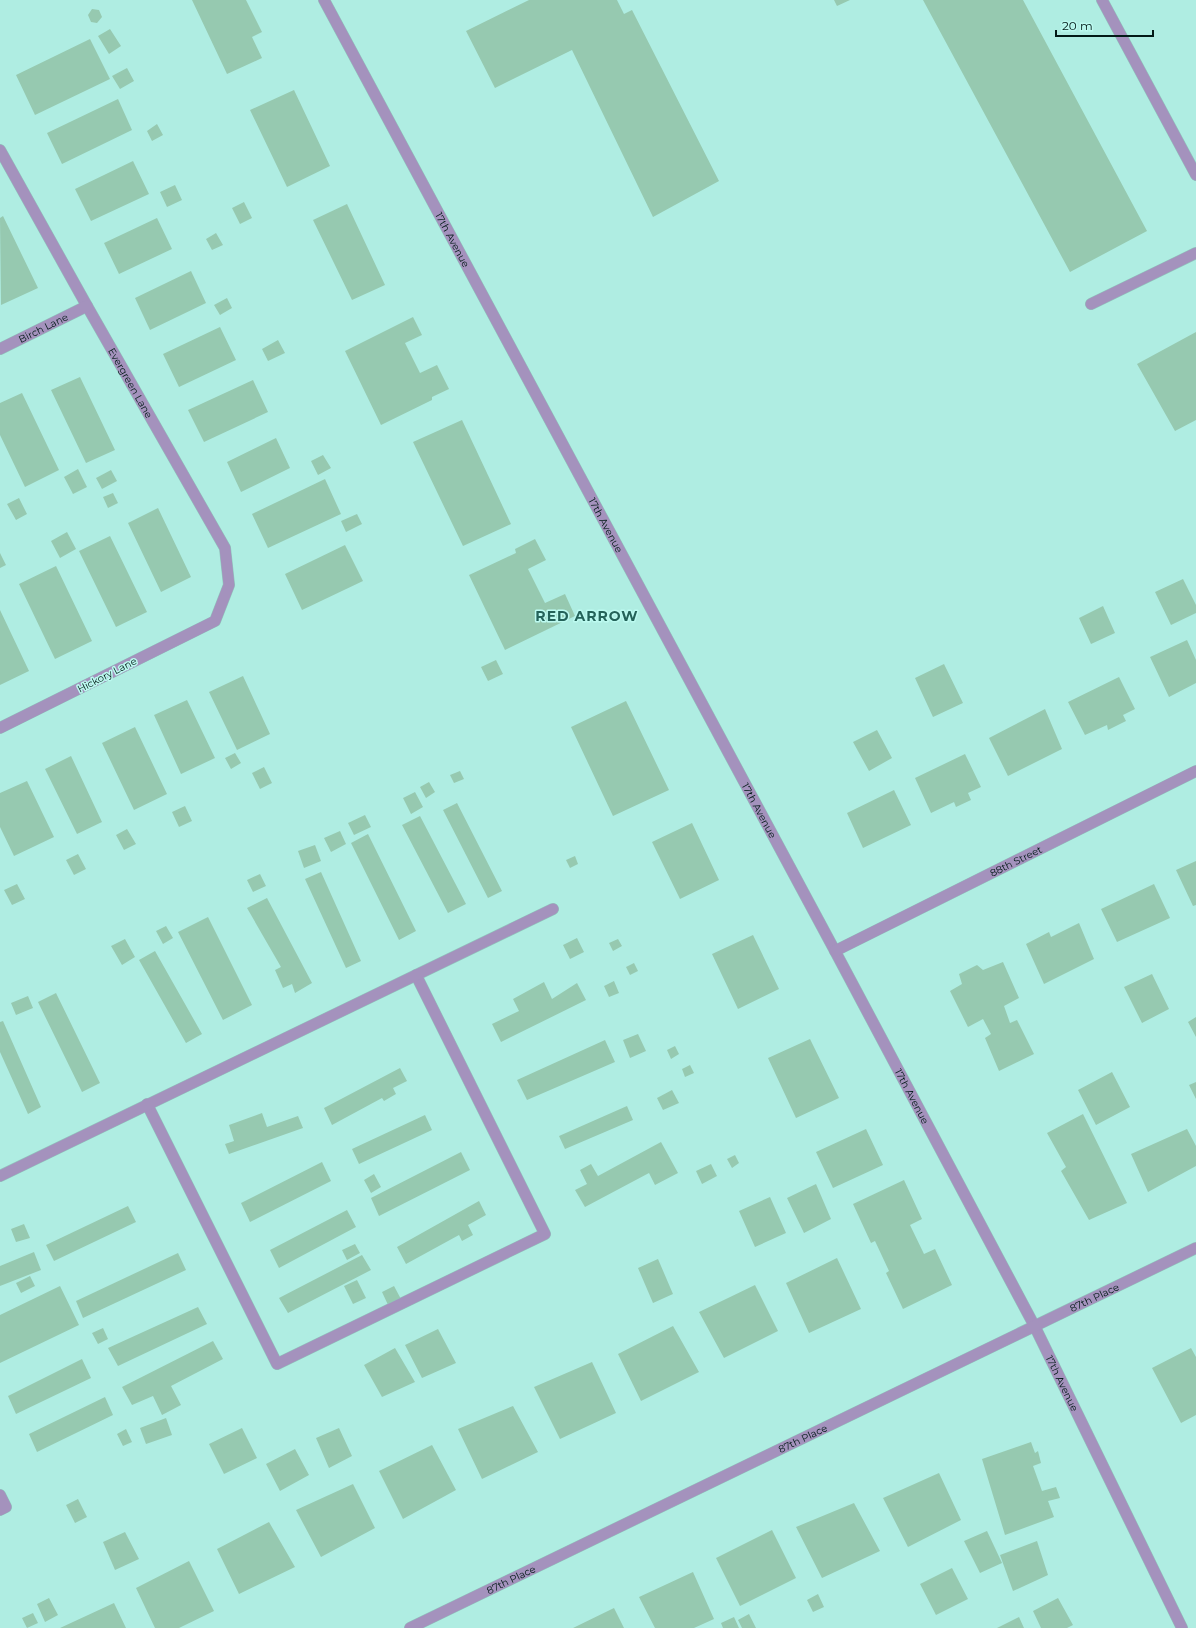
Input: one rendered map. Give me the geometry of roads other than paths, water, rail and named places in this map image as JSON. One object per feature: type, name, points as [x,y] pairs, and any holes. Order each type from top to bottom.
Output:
[{"type":"street","name":"17th Avenue","points":[[324,0],[835,950],[1035,1327],[1182,1628]]},
{"type":"street","points":[[1102,0],[1196,176]]},
{"type":"street","name":"Evergreen Lane","points":[[0,150],[86,306],[225,548],[229,585],[215,621]]},
{"type":"street","points":[[1091,304],[1196,253]]},
{"type":"street","name":"Birch Lane","points":[[0,349],[86,306]]},
{"type":"street","name":"Hickory Lane","points":[[0,728],[215,621]]},
{"type":"street","name":"88th Street","points":[[835,950],[1196,771]]},
{"type":"street","points":[[0,1176],[553,909]]},
{"type":"street","points":[[147,1104],[277,1364],[545,1234],[416,975]]},
{"type":"street","name":"87th Place","points":[[410,1628],[1196,1248]]},
{"type":"street","points":[[0,1495],[6,1507],[0,1510]]},
{"type":"district","name":"RED ARROW","points":[[587,616]]}]
